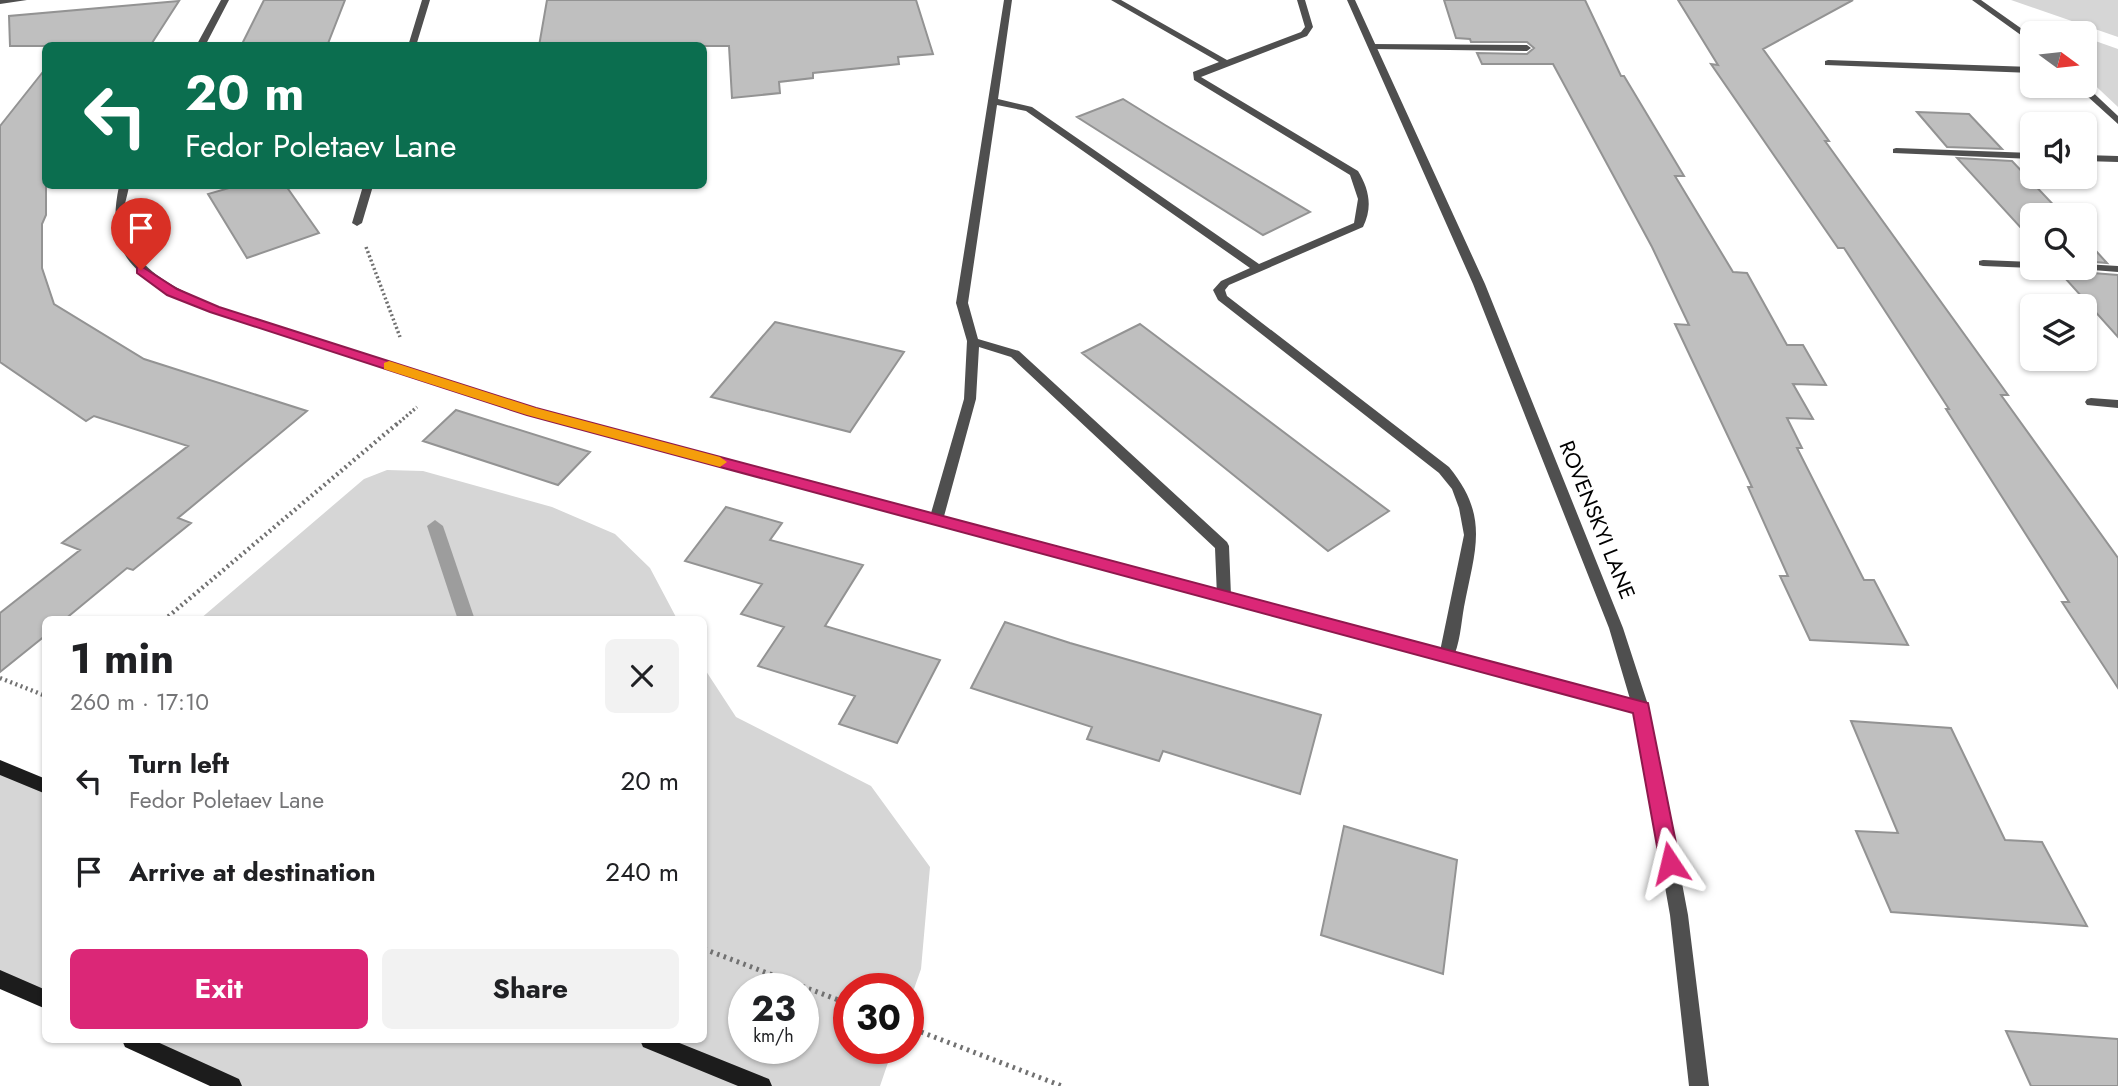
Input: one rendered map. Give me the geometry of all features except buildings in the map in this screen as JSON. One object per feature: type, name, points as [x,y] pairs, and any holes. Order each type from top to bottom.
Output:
[{"type":"main road","points":[[0,767],[42,785]]},
{"type":"main road","points":[[0,979],[42,998]]},
{"type":"main road","points":[[139,1043],[232,1086]]},
{"type":"main road","points":[[657,1043],[761,1086]]},
{"type":"street","points":[[0,2],[23,0]]},
{"type":"street","points":[[202,42],[225,0]]},
{"type":"street","points":[[413,42],[426,0]]},
{"type":"street","points":[[936,520],[970,399],[973,341],[962,303],[1008,0]]},
{"type":"street","points":[[1115,0],[1225,62]]},
{"type":"street","points":[[1301,0],[1309,27],[1304,34],[1201,70],[1196,74],[1197,78],[1354,173],[1364,196],[1364,213],[1359,225],[1225,284],[1219,290],[1222,298],[1444,470],[1458,487],[1466,508],[1471,536],[1447,656]]},
{"type":"street","name":"ROVENSKYI LANE","points":[[1351,0],[1479,284],[1616,628],[1641,708],[1679,915],[1699,1086]]},
{"type":"street","points":[[1976,0],[2020,31]]},
{"type":"street","points":[[1372,47],[1527,48]]},
{"type":"street","points":[[1828,63],[2020,70]]},
{"type":"street","points":[[2094,98],[2118,121]]},
{"type":"street","points":[[993,101],[1029,109],[1259,269]]},
{"type":"street","points":[[1896,151],[2020,156]]},
{"type":"street","points":[[2097,158],[2118,159]]},
{"type":"street","points":[[123,189],[117,216],[123,244],[141,270],[172,292],[215,309],[532,412],[1641,708]]},
{"type":"street","points":[[357,223],[367,189]]},
{"type":"street","points":[[1983,263],[2020,265]]},
{"type":"street","points":[[2097,268],[2118,269]]},
{"type":"street","points":[[973,341],[1015,354],[1222,545],[1224,596]]},
{"type":"street","points":[[2091,402],[2118,404]]},
{"type":"path","points":[[357,223],[414,374]]},
{"type":"path","points":[[169,616],[444,384]]},
{"type":"path","points":[[0,678],[42,694]]},
{"type":"path","points":[[707,950],[833,998]]},
{"type":"path","points":[[924,1033],[1062,1086]]},
{"type":"shaded area","points":[[2011,0],[2118,0],[2118,37],[2097,30],[2097,21],[2072,21]]},
{"type":"shaded area","points":[[2097,42],[2118,49],[2118,107],[2097,87]]},
{"type":"shaded area","points":[[387,470],[423,471],[552,507],[615,534],[650,568],[675,616],[204,616],[364,479]]},
{"type":"shaded area","points":[[707,673],[736,717],[871,786],[930,867],[920,973],[833,973],[833,1064],[888,1064],[880,1086],[232,1086],[139,1043],[707,1043]]},
{"type":"shaded area","points":[[0,767],[42,785],[42,998],[0,978]]},
{"type":"waterway","points":[[435,526],[466,616]]},
{"type":"slow traffic","points":[[389,366],[532,412],[720,462]]},
{"type":"route","points":[[141,270],[172,292],[215,309],[532,412],[1641,708],[1670,863]]}]
